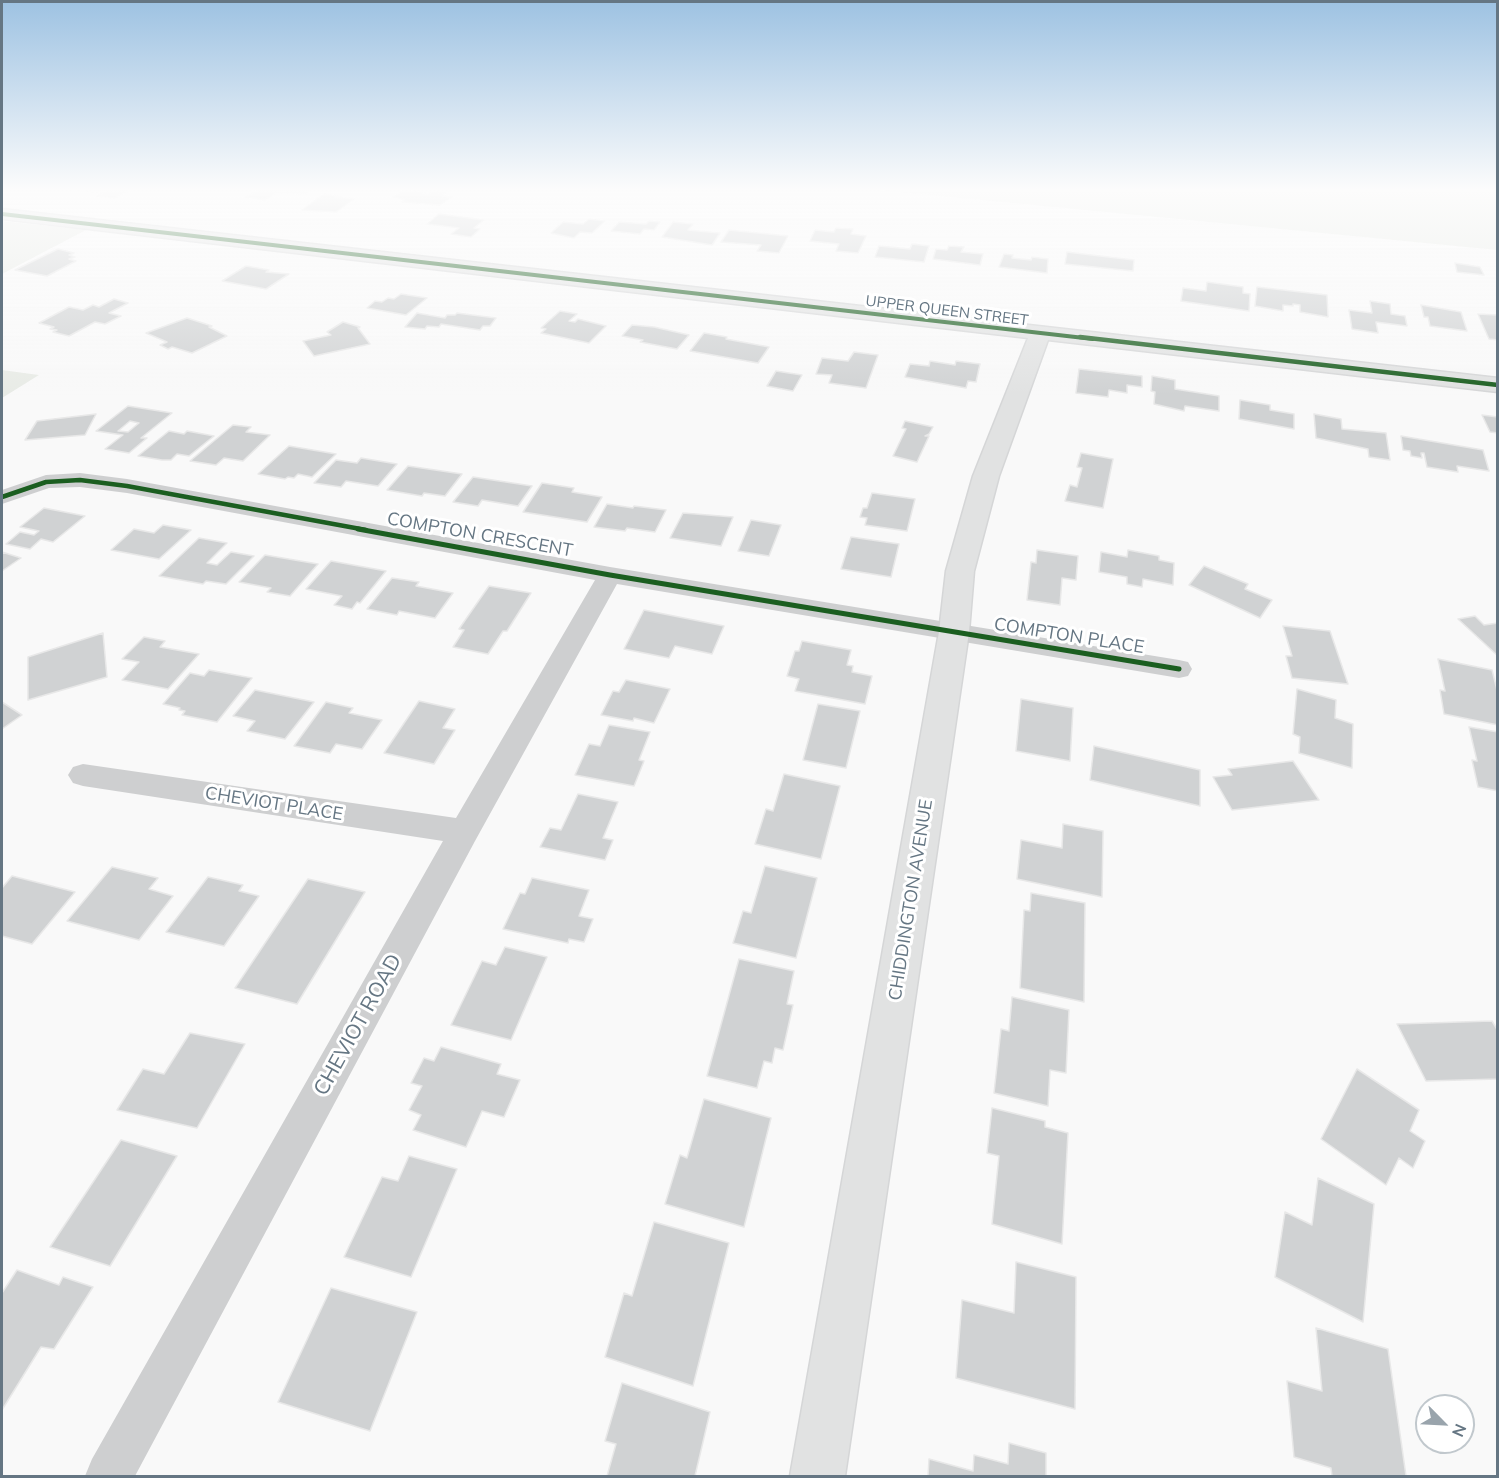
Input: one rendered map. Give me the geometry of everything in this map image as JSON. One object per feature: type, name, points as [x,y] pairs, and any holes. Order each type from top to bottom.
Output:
[{"type":"street","name":"UPPER QUEEN STREET","points":[[374,257],[1497,385]]},
{"type":"street","name":"CHIDDINGTON AVENUE","points":[[818,1476],[954,632],[960,571],[986,476],[1040,334]]},
{"type":"street","name":"COMPTON CRESCENT","points":[[2,497],[46,482],[80,480],[116,484],[610,575],[954,632]]},
{"type":"street","name":"CHEVIOT ROAD","points":[[109,1476],[464,832],[610,575]]},
{"type":"street","name":"COMPTON PLACE","points":[[954,632],[1179,669]]},
{"type":"street","name":"CHEVIOT PLACE","points":[[83,775],[464,832]]},
{"type":"shaded area","points":[[2,257],[35,257],[2,274]]},
{"type":"shaded area","points":[[2,370],[39,375],[2,398]]},
{"type":"building","points":[[42,257],[75,257],[69,259],[76,261],[47,276],[15,270]]},
{"type":"building","points":[[875,257],[926,257],[924,262]]},
{"type":"building","points":[[934,257],[982,257],[980,265],[933,259]]},
{"type":"building","points":[[1003,257],[1048,259],[1047,273],[999,267]]},
{"type":"building","points":[[1066,257],[1109,257],[1134,260],[1133,271],[1065,264]]},
{"type":"building","points":[[1455,263],[1480,267],[1484,275],[1457,272]]},
{"type":"building","points":[[246,266],[269,270],[266,272],[289,274],[266,289],[222,281]]},
{"type":"building","points":[[1207,282],[1243,287],[1243,293],[1250,294],[1249,311],[1181,301],[1183,288],[1206,291]]},
{"type":"building","points":[[1257,287],[1327,295],[1328,317],[1300,312],[1300,305],[1283,305],[1283,311],[1255,306]]},
{"type":"building","points":[[401,294],[427,298],[406,315],[367,308],[375,301],[394,299]]},
{"type":"building","points":[[114,299],[128,303],[109,313],[121,316],[105,324],[95,322],[69,336],[53,332],[57,330],[50,329],[54,327],[39,323],[69,307],[83,310],[93,305],[99,307]]},
{"type":"building","points":[[1370,301],[1390,304],[1391,314],[1405,316],[1407,326],[1376,322],[1378,333],[1352,329],[1349,310],[1372,313]]},
{"type":"building","points":[[1421,305],[1461,312],[1467,331],[1430,326],[1428,317],[1424,317]]},
{"type":"building","points":[[560,311],[577,314],[569,321],[575,322],[578,319],[606,326],[589,343],[541,333],[546,329],[541,328]]},
{"type":"building","points":[[417,313],[445,318],[447,315],[457,313],[496,318],[490,326],[483,326],[480,330],[441,324],[439,327],[427,326],[425,329],[405,327]]},
{"type":"building","points":[[1478,314],[1498,315],[1498,340],[1489,339]]},
{"type":"building","points":[[187,318],[212,326],[209,327],[227,336],[192,353],[172,347],[168,349],[160,345],[167,342],[146,333]]},
{"type":"building","points":[[343,322],[360,327],[358,328],[370,344],[314,356],[303,341],[331,335],[327,332]]},
{"type":"building","points":[[632,325],[654,327],[689,335],[677,349],[622,336]]},
{"type":"building","points":[[704,333],[769,347],[758,363],[690,351]]},
{"type":"building","points":[[854,352],[878,355],[866,388],[829,383],[832,375],[816,374],[822,358],[848,361]]},
{"type":"building","points":[[930,361],[955,365],[956,361],[980,364],[976,382],[968,381],[966,388],[905,377],[910,364],[929,366]]},
{"type":"building","points":[[1079,369],[1142,376],[1142,387],[1127,385],[1127,393],[1109,390],[1108,397],[1076,393]]},
{"type":"building","points":[[776,371],[802,375],[793,391],[767,386]]},
{"type":"building","points":[[1152,376],[1175,380],[1175,389],[1219,396],[1219,411],[1185,406],[1184,411],[1154,404],[1155,392],[1151,391]]},
{"type":"building","points":[[1240,400],[1270,405],[1270,410],[1294,414],[1294,429],[1239,419]]},
{"type":"building","points":[[128,406],[172,413],[141,438],[147,438],[129,453],[105,449],[123,435],[96,431]],"holes":[[[130,421],[139,423],[128,432],[118,431]]]},
{"type":"building","points":[[96,414],[85,435],[25,440],[37,421]]},
{"type":"building","points":[[1314,414],[1341,419],[1342,429],[1386,433],[1390,460],[1369,457],[1368,449],[1316,438]]},
{"type":"building","points":[[1482,415],[1498,417],[1498,433],[1490,432]]},
{"type":"building","points":[[905,421],[933,427],[925,436],[929,436],[917,462],[893,456],[906,429],[902,428]]},
{"type":"building","points":[[233,425],[251,427],[246,432],[270,435],[243,461],[224,458],[216,465],[190,461]]},
{"type":"building","points":[[169,431],[184,434],[187,431],[214,436],[189,456],[177,454],[171,460],[162,460],[138,456]]},
{"type":"building","points":[[1401,436],[1483,450],[1489,471],[1457,466],[1458,472],[1427,467],[1424,453],[1421,453],[1422,458],[1411,456],[1410,451],[1403,450]]},
{"type":"building","points":[[289,446],[336,454],[312,477],[298,474],[294,478],[285,479],[258,474]]},
{"type":"building","points":[[1081,453],[1113,459],[1103,508],[1065,501],[1070,485],[1077,487],[1082,468],[1077,467]]},
{"type":"building","points":[[361,458],[397,464],[378,486],[346,481],[341,487],[314,483],[336,460],[357,463]]},
{"type":"building","points":[[408,466],[462,474],[445,496],[424,493],[422,496],[387,490]]},
{"type":"building","points":[[473,477],[532,486],[518,506],[482,500],[478,506],[453,502]]},
{"type":"building","points":[[542,483],[574,488],[572,492],[602,497],[587,522],[523,512]]},
{"type":"building","points":[[872,493],[915,499],[907,531],[865,525],[867,518],[860,517],[863,508],[867,508]]},
{"type":"building","points":[[607,504],[666,510],[655,532],[594,527]]},
{"type":"building","points":[[44,508],[85,516],[53,542],[41,539],[30,549],[6,544],[20,532],[34,535],[39,531],[20,527]]},
{"type":"building","points":[[683,513],[733,517],[721,546],[670,538]]},
{"type":"building","points":[[751,520],[781,525],[769,556],[738,551]]},
{"type":"building","points":[[163,525],[191,530],[159,559],[111,550],[134,529],[154,533]]},
{"type":"building","points":[[851,537],[899,544],[891,577],[841,569]]},
{"type":"building","points":[[199,538],[227,543],[207,563],[217,565],[231,552],[254,556],[226,584],[206,581],[203,584],[159,576]]},
{"type":"building","points":[[1037,550],[1078,556],[1076,580],[1062,578],[1060,605],[1027,600],[1031,562],[1036,563]]},
{"type":"building","points":[[1128,550],[1159,556],[1159,560],[1174,563],[1173,585],[1143,579],[1142,587],[1127,584],[1127,577],[1099,572],[1101,552],[1127,557]]},
{"type":"building","points":[[2,552],[21,558],[2,571]]},
{"type":"building","points":[[265,555],[318,564],[290,596],[267,592],[271,588],[239,582]]},
{"type":"building","points":[[331,561],[386,571],[360,603],[357,602],[352,609],[334,605],[342,596],[306,589]]},
{"type":"building","points":[[1204,566],[1248,584],[1245,589],[1272,600],[1260,618],[1189,585]]},
{"type":"building","points":[[392,578],[419,582],[416,586],[453,593],[435,618],[399,611],[397,615],[367,609]]},
{"type":"building","points":[[489,586],[531,593],[507,631],[503,631],[488,654],[453,647],[464,630],[459,629]]},
{"type":"building","points":[[644,610],[724,626],[712,654],[675,646],[669,658],[624,649]]},
{"type":"building","points":[[1475,616],[1484,625],[1498,623],[1498,656],[1458,619]]},
{"type":"building","points":[[1283,626],[1330,631],[1348,684],[1292,678],[1286,656],[1292,656]]},
{"type":"building","points":[[103,633],[107,677],[28,700],[28,657]]},
{"type":"building","points":[[144,637],[165,641],[160,647],[199,654],[168,689],[122,680],[139,662],[122,659]]},
{"type":"building","points":[[802,641],[851,650],[847,665],[853,666],[852,672],[872,676],[865,704],[795,691],[799,679],[787,676],[795,651],[799,651]]},
{"type":"building","points":[[1438,659],[1492,670],[1498,694],[1498,725],[1444,714],[1440,690],[1445,691]]},
{"type":"building","points":[[209,670],[252,678],[217,722],[182,715],[185,711],[179,710],[180,708],[163,704],[190,673],[204,676]]},
{"type":"building","points":[[626,680],[670,689],[654,723],[634,718],[633,721],[601,715],[613,691],[619,692]]},
{"type":"building","points":[[1297,689],[1336,700],[1335,718],[1353,724],[1352,768],[1299,753],[1300,737],[1293,734]]},
{"type":"building","points":[[255,690],[314,702],[285,739],[247,731],[255,721],[233,716]]},
{"type":"building","points":[[1021,699],[1073,708],[1070,761],[1016,751]]},
{"type":"building","points":[[419,701],[455,709],[443,728],[455,730],[434,764],[384,753]]},
{"type":"building","points":[[2,702],[22,715],[2,729]]},
{"type":"building","points":[[326,702],[353,708],[349,713],[382,720],[362,749],[336,744],[330,753],[294,746]]},
{"type":"building","points":[[818,704],[860,711],[846,768],[803,760]]},
{"type":"building","points":[[609,725],[650,732],[639,760],[644,761],[634,786],[575,775],[589,744],[600,746]]},
{"type":"building","points":[[1469,727],[1498,732],[1498,791],[1478,787],[1472,760],[1477,761]]},
{"type":"building","points":[[1094,746],[1200,770],[1200,806],[1090,780]]},
{"type":"building","points":[[1293,761],[1319,800],[1232,810],[1213,777],[1232,775],[1228,769]]},
{"type":"building","points":[[784,774],[840,786],[821,859],[755,844],[766,809],[773,811]]},
{"type":"building","points":[[578,794],[618,802],[603,838],[613,840],[605,860],[540,847],[550,828],[561,830]]},
{"type":"building","points":[[1063,824],[1103,831],[1102,897],[1017,879],[1021,840],[1062,848]]},
{"type":"building","points":[[765,866],[817,878],[796,958],[733,943],[743,911],[751,913]]},
{"type":"building","points":[[112,867],[158,878],[149,889],[173,896],[139,940],[67,921]]},
{"type":"building","points":[[12,876],[75,892],[32,944],[2,936],[2,888]]},
{"type":"building","points":[[208,877],[243,885],[239,891],[259,896],[224,946],[166,932]]},
{"type":"building","points":[[532,878],[589,890],[579,916],[593,919],[584,942],[569,939],[568,943],[503,929],[520,893],[525,894]]},
{"type":"building","points":[[308,879],[365,892],[297,1004],[235,988]]},
{"type":"building","points":[[1031,893],[1085,903],[1084,1002],[1020,988],[1024,910],[1030,911]]},
{"type":"building","points":[[505,947],[547,957],[511,1040],[451,1025],[482,961],[496,965]]},
{"type":"building","points":[[739,959],[794,971],[787,1004],[793,1005],[783,1050],[775,1048],[772,1063],[764,1061],[757,1088],[707,1076]]},
{"type":"building","points":[[1012,997],[1069,1010],[1066,1073],[1050,1070],[1048,1106],[994,1093],[1001,1029],[1009,1031]]},
{"type":"building","points":[[1492,1021],[1498,1031],[1498,1079],[1426,1081],[1397,1024]]},
{"type":"building","points":[[190,1033],[245,1044],[197,1128],[117,1110],[143,1069],[164,1074]]},
{"type":"building","points":[[441,1047],[501,1064],[497,1074],[520,1080],[504,1117],[482,1111],[466,1147],[413,1130],[421,1115],[409,1110],[422,1086],[411,1083],[424,1058],[434,1061]]},
{"type":"building","points":[[1357,1069],[1419,1110],[1410,1131],[1425,1141],[1413,1168],[1399,1158],[1386,1185],[1321,1139]]},
{"type":"building","points":[[704,1099],[771,1118],[744,1227],[665,1204],[680,1155],[687,1158]]},
{"type":"building","points":[[992,1108],[1045,1121],[1045,1127],[1068,1133],[1062,1244],[992,1224],[999,1156],[987,1153]]},
{"type":"building","points":[[121,1140],[177,1156],[110,1266],[50,1247]]},
{"type":"building","points":[[409,1156],[457,1169],[411,1277],[344,1257],[382,1177],[398,1181]]},
{"type":"building","points":[[1318,1178],[1374,1204],[1363,1322],[1275,1277],[1285,1212],[1312,1225]]},
{"type":"building","points":[[654,1222],[729,1243],[693,1386],[605,1357],[624,1293],[632,1296]]},
{"type":"building","points":[[1016,1262],[1076,1277],[1075,1409],[956,1378],[962,1300],[1014,1313]]},
{"type":"building","points":[[17,1270],[59,1285],[63,1277],[93,1287],[54,1349],[41,1347],[2,1410],[2,1293]]},
{"type":"building","points":[[331,1288],[417,1312],[370,1431],[278,1402]]},
{"type":"building","points":[[1316,1328],[1388,1349],[1406,1476],[1332,1476],[1331,1468],[1294,1457],[1287,1381],[1322,1391]]},
{"type":"building","points":[[622,1383],[710,1412],[695,1476],[607,1476],[616,1444],[605,1441]]},
{"type":"building","points":[[1009,1443],[1046,1453],[1046,1476],[928,1476],[929,1459],[973,1471],[974,1455],[1008,1464]]},
{"type":"cycle path","points":[[378,257],[1498,385]]},
{"type":"cycle path","points":[[2,497],[46,482],[80,480],[127,486],[610,575],[1179,669]]}]
